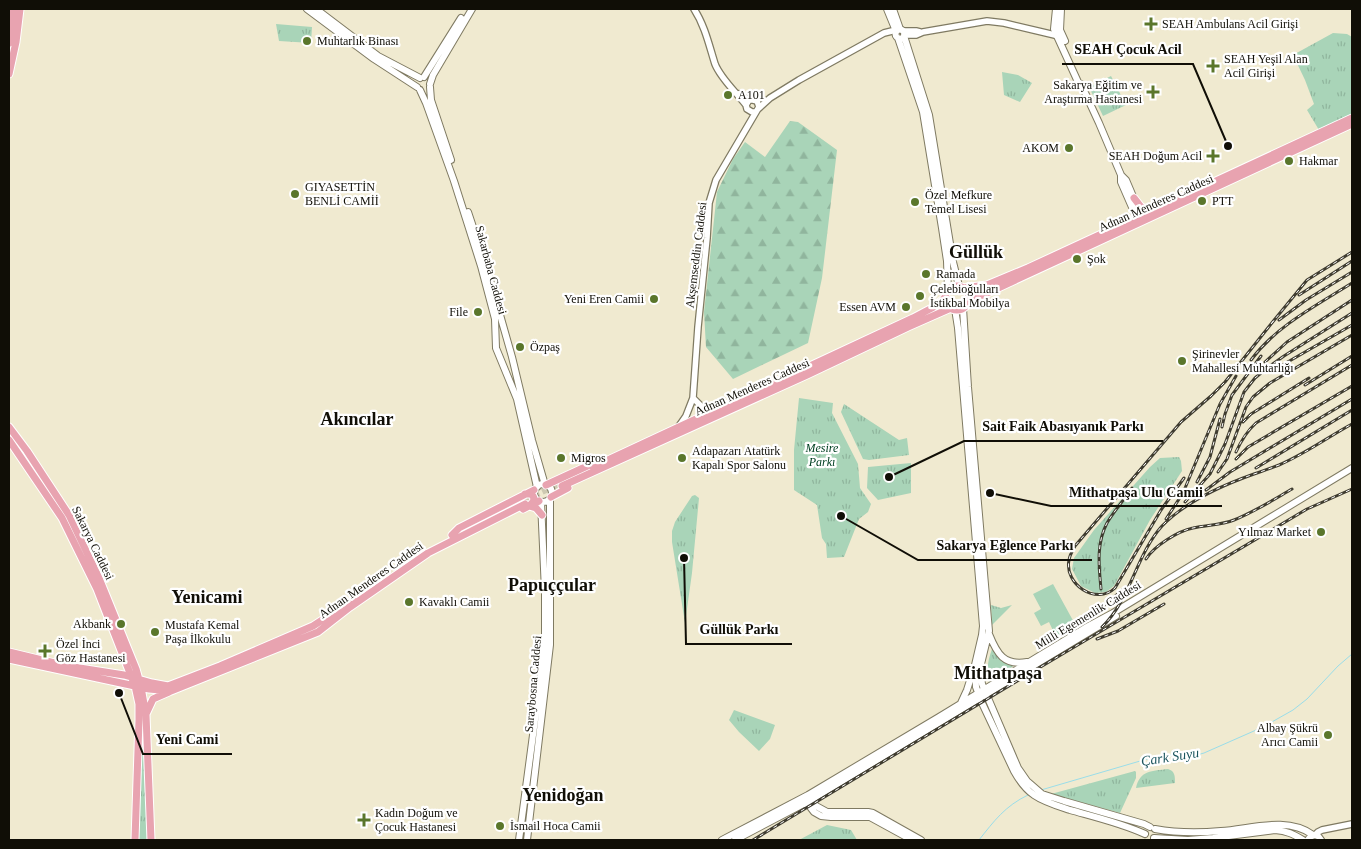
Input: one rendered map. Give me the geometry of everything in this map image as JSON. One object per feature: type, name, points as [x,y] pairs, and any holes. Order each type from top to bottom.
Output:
[{"type":"main road","points":[[9,43],[12,9]]},
{"type":"main road","points":[[9,74],[16,42],[20,9]]},
{"type":"main road","points":[[307,9],[374,59],[418,89],[425,91],[430,86],[433,75],[472,9]]},
{"type":"main road","points":[[316,9],[378,56],[406,71],[428,78],[430,86]]},
{"type":"main road","points":[[418,89],[416,82],[433,64],[467,9]]},
{"type":"main road","points":[[888,9],[900,33],[929,115],[953,262],[961,287],[969,296],[966,305],[968,387],[989,634],[980,668],[982,694]]},
{"type":"main road","points":[[893,9],[923,112],[945,244],[948,272],[948,304],[953,308],[958,328],[983,626],[975,665],[967,690],[960,704]]},
{"type":"main road","points":[[1059,9],[1059,36],[1080,78],[1121,175],[1126,180],[1134,198],[1140,219]]},
{"type":"main road","points":[[406,71],[418,72],[425,70],[433,64]]},
{"type":"main road","name":"Sakarbaba Caddesi","points":[[430,86],[432,100],[484,261],[512,357],[539,467],[546,485]]},
{"type":"main road","name":"Sakarbaba Caddesi","points":[[418,89],[426,103],[454,181],[481,266],[495,319],[496,348],[517,399],[536,488]]},
{"type":"main road","name":"Adnan Menderes Caddesi","points":[[961,287],[978,286],[994,282],[1125,223],[1140,219],[1151,211],[1352,118]]},
{"type":"main road","name":"Adnan Menderes Caddesi","points":[[966,305],[1140,219],[1352,124]]},
{"type":"main road","points":[[1121,175],[1121,182],[1131,206],[1140,219]]},
{"type":"main road","name":"Adnan Menderes Caddesi","points":[[1134,198],[1141,207],[1151,211]]},
{"type":"main road","points":[[1125,223],[1132,216],[1131,206]]},
{"type":"main road","points":[[947,294],[954,287],[961,287]]},
{"type":"main road","name":"Adnan Menderes Caddesi","points":[[631,452],[679,426],[914,318],[932,308],[947,294]]},
{"type":"main road","points":[[953,308],[966,305]]},
{"type":"main road","name":"Adnan Menderes Caddesi","points":[[631,452],[953,308]]},
{"type":"main road","points":[[496,348],[501,351],[506,350],[508,345]]},
{"type":"main road","points":[[501,360],[508,356],[512,357]]},
{"type":"main road","name":"Sakarya Caddesi","points":[[9,427],[28,452],[69,515],[95,570],[136,669],[138,686]]},
{"type":"main road","name":"Sakarya Caddesi","points":[[9,440],[62,518],[97,589],[123,654],[129,680]]},
{"type":"main road","points":[[456,535],[459,528],[526,501],[546,502],[560,485],[608,456],[621,451],[631,452],[626,461],[560,485],[542,484],[536,488],[526,501],[483,528],[456,535]]},
{"type":"main road","points":[[539,467],[546,477],[560,485]]},
{"type":"main road","name":"Milli Egemenlik Caddesi","points":[[722,840],[807,799],[960,704],[982,694],[1085,628],[1113,613],[1352,468]]},
{"type":"main road","name":"Milli Egemenlik Caddesi","points":[[734,840],[807,799],[1352,473]]},
{"type":"main road","points":[[546,485],[551,491],[550,498]]},
{"type":"main road","points":[[536,488],[535,497],[540,502]]},
{"type":"main road","name":"Saraybosna Caddesi","points":[[527,840],[550,646],[550,498]]},
{"type":"main road","points":[[526,501],[542,515]]},
{"type":"main road","name":"Saraybosna Caddesi","points":[[519,840],[545,645],[545,591],[540,502]]},
{"type":"main road","name":"Adnan Menderes Caddesi","points":[[138,686],[168,686],[180,683],[313,626],[418,554],[456,535]]},
{"type":"main road","name":"Adnan Menderes Caddesi","points":[[138,686],[171,691],[318,632],[416,560],[456,535]]},
{"type":"main road","points":[[989,634],[997,653],[1004,659],[1020,663],[1031,661]]},
{"type":"main road","points":[[9,652],[68,666],[108,672],[129,680],[138,686],[146,715],[151,840]]},
{"type":"main road","points":[[108,672],[120,666],[123,654]]},
{"type":"main road","points":[[9,659],[129,680]]},
{"type":"main road","points":[[975,665],[975,676],[1014,771],[1035,796],[1054,805],[1126,827],[1148,838],[1188,840],[1219,838],[1275,830],[1293,833],[1303,840]]},
{"type":"main road","points":[[136,669],[154,681],[180,683]]},
{"type":"main road","points":[[129,680],[133,688],[138,686]]},
{"type":"main road","points":[[135,840],[138,780],[138,686]]},
{"type":"main road","points":[[146,715],[153,699],[171,691]]},
{"type":"main road","points":[[1028,786],[1042,794],[1153,828],[1188,832],[1284,825],[1299,828],[1315,838]]},
{"type":"main road","points":[[807,799],[814,812],[824,816],[870,817],[912,840]]},
{"type":"main road","points":[[807,799],[827,812],[874,813],[922,840]]},
{"type":"main road","points":[[1148,838],[1146,830],[1153,828]]},
{"type":"main road","points":[[1148,838],[1156,835],[1153,828]]},
{"type":"street","points":[[694,9],[704,27],[716,65],[722,77],[748,105],[752,112],[757,110],[759,105],[757,101]]},
{"type":"street","points":[[749,122],[748,105],[753,100],[770,98],[799,80],[883,34],[892,31],[916,35],[920,32],[987,21],[1004,23],[1059,36]]},
{"type":"street","name":"Akşemseddin Caddesi","points":[[679,426],[689,411],[692,398],[709,203],[716,180],[749,122],[757,110],[770,98]]},
{"type":"street","points":[[692,398],[701,406],[713,410]]},
{"type":"street","points":[[1315,838],[1352,824]]},
{"type":"green space","points":[[276,24],[312,27],[311,43],[279,41]]},
{"type":"green space","points":[[1333,33],[1347,34],[1352,37],[1352,115],[1319,130],[1307,110],[1314,104],[1293,55]]},
{"type":"green space","points":[[1002,72],[1018,75],[1032,83],[1020,102],[1004,95]]},
{"type":"green space","points":[[1111,76],[1126,105],[1103,116],[1089,87]]},
{"type":"green space","points":[[790,121],[798,122],[837,150],[822,278],[808,343],[733,379],[706,347],[704,312],[717,192],[733,159],[745,142],[765,157]]},
{"type":"green space","name":"Mesire Parkı","points":[[799,398],[833,403],[832,413],[858,464],[860,488],[871,504],[868,512],[859,519],[844,557],[827,558],[826,544],[822,538],[817,505],[794,490],[794,450]]},
{"type":"green space","points":[[844,404],[899,440],[907,438],[909,455],[869,460],[863,459],[841,412]]},
{"type":"green space","points":[[1179,457],[1182,471],[1150,520],[1114,586],[1106,592],[1095,593],[1081,586],[1072,569],[1074,558],[1094,530],[1160,458]]},
{"type":"green space","points":[[911,463],[911,493],[878,500],[867,488],[868,467]]},
{"type":"green space","points":[[695,495],[699,498],[685,623],[672,542],[672,531],[675,522],[692,496]]},
{"type":"green space","points":[[1053,584],[1076,626],[1056,637],[1049,622],[1041,626],[1034,613],[1041,609],[1033,594]]},
{"type":"green space","points":[[991,605],[1001,608],[1012,605],[992,625]]},
{"type":"green space","points":[[992,649],[1000,658],[1015,665],[989,682],[988,665]]},
{"type":"green space","points":[[734,710],[775,725],[770,739],[759,751],[729,720]]},
{"type":"green space","points":[[144,735],[147,840],[138,840],[141,736]]},
{"type":"green space","points":[[1168,769],[1174,774],[1175,783],[1136,788],[1140,778],[1148,772]]},
{"type":"green space","points":[[1135,771],[1136,778],[1120,813],[1051,794]]},
{"type":"green space","points":[[827,825],[851,830],[857,840],[799,840]]},
{"type":"waterway","name":"Çark Suyu","points":[[1041,790],[1147,759],[1171,755],[1193,756],[1204,753],[1263,727],[1293,710],[1307,699],[1352,654]]},
{"type":"waterway","name":"Çark Suyu","points":[[979,840],[1006,809],[1028,795]]},
{"type":"tunnel","points":[[523,500],[562,482]]},
{"type":"railway","points":[[1271,324],[1307,280],[1352,252]]},
{"type":"railway","points":[[1299,295],[1352,261]]},
{"type":"railway","points":[[1279,320],[1306,300],[1352,272]]},
{"type":"railway","points":[[1251,360],[1285,326],[1352,283]]},
{"type":"railway","points":[[1265,362],[1287,342],[1352,300]]},
{"type":"railway","points":[[1185,502],[1210,474],[1225,444],[1244,392],[1255,378],[1284,356],[1352,313]]},
{"type":"railway","points":[[1184,478],[1161,510],[1115,588],[1099,595],[1083,590],[1076,584],[1071,577],[1069,569],[1069,558],[1075,546],[1181,422],[1225,382],[1275,319]]},
{"type":"railway","points":[[1272,371],[1352,325]]},
{"type":"railway","points":[[1218,472],[1227,459],[1246,407],[1253,397],[1270,383],[1352,335]]},
{"type":"railway","points":[[1222,427],[1232,395],[1261,356]]},
{"type":"railway","points":[[1305,385],[1352,356]]},
{"type":"railway","points":[[1236,452],[1244,437],[1256,423],[1352,365]]},
{"type":"railway","points":[[1166,519],[1183,493],[1220,404],[1236,376]]},
{"type":"railway","points":[[1243,422],[1251,414],[1309,378]]},
{"type":"railway","points":[[1236,459],[1248,447],[1352,386]]},
{"type":"railway","points":[[1206,490],[1230,472],[1352,399]]},
{"type":"railway","points":[[1256,468],[1352,410]]},
{"type":"railway","points":[[1197,482],[1210,457],[1220,419]]},
{"type":"railway","points":[[1102,627],[1120,603],[1153,538],[1172,517],[1193,501],[1230,483],[1289,461],[1352,424]]},
{"type":"railway","points":[[1101,589],[1099,555],[1101,539],[1107,523],[1132,488]]},
{"type":"railway","points":[[1146,559],[1160,544],[1180,532],[1234,520],[1256,510],[1292,489]]},
{"type":"railway","points":[[753,840],[1307,509],[1352,489]]},
{"type":"railway","points":[[1088,616],[1105,605],[1122,590]]},
{"type":"railway","points":[[1097,639],[1118,631],[1164,604]]},
{"type":"place","name":"SEAH Ambulans Acil Girişi","points":[[1151,24]]},
{"type":"place","name":"Muhtarlık Binası","points":[[307,41]]},
{"type":"place","name":"SEAH Yeşil Alan Acil Girişi","points":[[1213,66]]},
{"type":"place","name":"Sakarya Eğitim ve Araştırma Hastanesi","points":[[1153,92]]},
{"type":"place","name":"A101","points":[[728,95]]},
{"type":"place","name":"SEAH Çocuk Acil","points":[[1228,146]]},
{"type":"place","name":"AKOM","points":[[1069,148]]},
{"type":"place","name":"SEAH Doğum Acil","points":[[1213,156]]},
{"type":"place","name":"Hakmar","points":[[1289,161]]},
{"type":"place","name":"GIYASETTİN BENLİ CAMİİ","points":[[295,194]]},
{"type":"place","name":"PTT","points":[[1202,201]]},
{"type":"place","name":"Özel Mefkure Temel Lisesi","points":[[915,202]]},
{"type":"place","name":"Şok","points":[[1077,259]]},
{"type":"place","name":"Ramada","points":[[926,274]]},
{"type":"place","name":"Çelebioğulları İstikbal Mobilya","points":[[920,296]]},
{"type":"place","name":"Yeni Eren Camii","points":[[654,299]]},
{"type":"place","name":"Essen AVM","points":[[906,307]]},
{"type":"place","name":"File","points":[[478,312]]},
{"type":"place","name":"Özpaş","points":[[520,347]]},
{"type":"place","name":"Şirinevler Mahallesi Muhtarlığı","points":[[1182,361]]},
{"type":"place","name":"Migros","points":[[561,458]]},
{"type":"place","name":"Adapazarı Atatürk Kapalı Spor Salonu","points":[[682,458]]},
{"type":"place","name":"Sait Faik Abasıyanık Parkı","points":[[889,477]]},
{"type":"place","name":"Mithatpaşa Ulu Camii","points":[[990,493]]},
{"type":"place","name":"Sakarya Eğlence Parkı","points":[[841,516]]},
{"type":"place","name":"Yılmaz Market","points":[[1321,532]]},
{"type":"place","name":"Güllük Parkı","points":[[684,558]]},
{"type":"place","name":"Kavaklı Camii","points":[[409,602]]},
{"type":"place","name":"Akbank","points":[[121,624]]},
{"type":"place","name":"Mustafa Kemal Paşa İlkokulu","points":[[155,632]]},
{"type":"place","name":"Özel İnci Göz Hastanesi","points":[[45,651]]},
{"type":"place","name":"Yeni Cami","points":[[119,693]]},
{"type":"place","name":"Albay Şükrü Arıcı Camii","points":[[1328,735]]},
{"type":"place","name":"Kadın Doğum ve Çocuk Hastanesi","points":[[364,820]]},
{"type":"place","name":"İsmail Hoca Camii","points":[[500,826]]},
{"type":"district","name":"Güllük","points":[[976,252]]},
{"type":"district","name":"Akıncılar","points":[[357,419]]},
{"type":"district","name":"Papuççular","points":[[552,585]]},
{"type":"district","name":"Yenicami","points":[[207,597]]},
{"type":"district","name":"Mithatpaşa","points":[[998,673]]},
{"type":"district","name":"Yenidoğan","points":[[563,795]]}]
